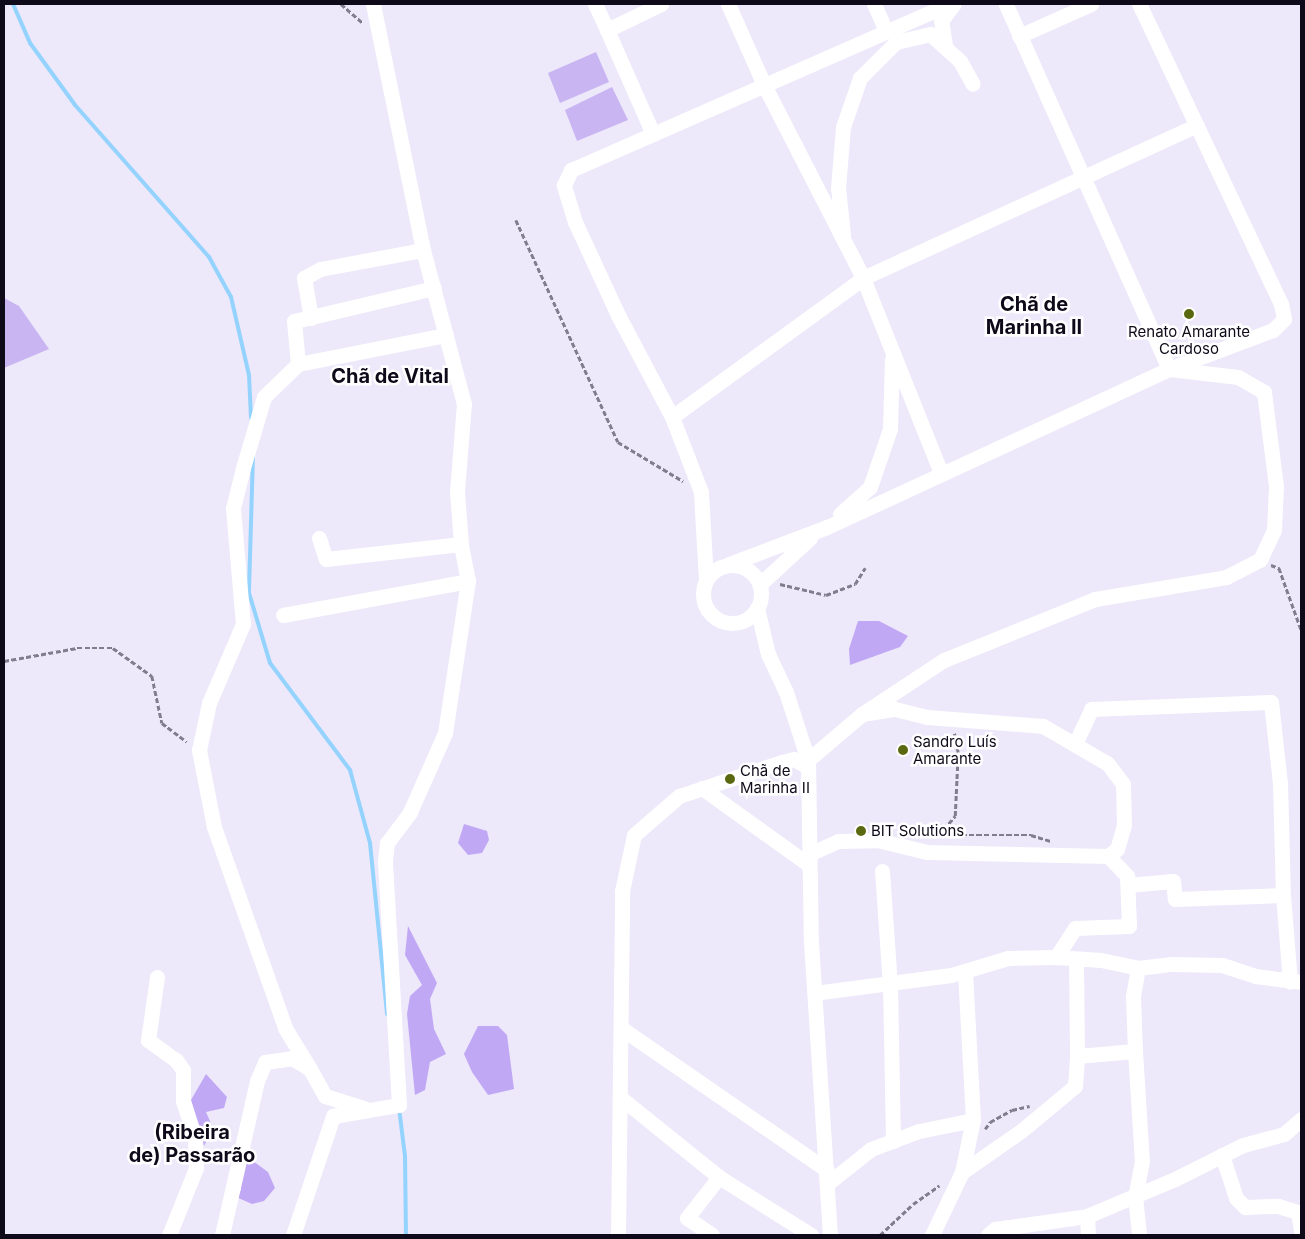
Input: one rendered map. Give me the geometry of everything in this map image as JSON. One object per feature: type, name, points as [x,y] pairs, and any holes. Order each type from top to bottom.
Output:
[{"type":"street","points":[[293,1235],[334,1116],[399,1105],[401,1092],[385,861],[387,843],[410,812],[445,733],[468,581],[461,544],[457,492],[464,404],[424,250],[387,79],[381,34],[373,4]]},
{"type":"street","points":[[595,4],[654,134]]},
{"type":"street","points":[[607,30],[661,4]]},
{"type":"street","points":[[728,4],[764,85],[862,278],[941,473]]},
{"type":"street","points":[[874,4],[886,31]]},
{"type":"street","points":[[757,608],[740,622],[718,619],[704,602],[706,580],[701,492],[672,417],[610,298],[575,222],[564,185],[571,170],[950,4]]},
{"type":"street","points":[[945,45],[941,21],[954,4]]},
{"type":"street","points":[[1006,4],[1080,176],[1169,369]]},
{"type":"street","points":[[1019,36],[1091,4]]},
{"type":"street","points":[[706,580],[720,567],[827,527],[1169,369],[1273,330],[1284,320],[1281,304],[1139,4]]},
{"type":"street","points":[[844,243],[838,188],[843,128],[860,78],[896,42],[930,34],[945,45],[973,84]]},
{"type":"street","points":[[672,417],[862,278],[1080,176],[1197,125]]},
{"type":"street","points":[[311,318],[304,278],[320,269],[424,250]]},
{"type":"street","points":[[298,364],[294,321],[434,288]]},
{"type":"street","points":[[377,1108],[355,1107],[325,1096],[285,1028],[214,827],[199,750],[209,703],[243,624],[233,508],[264,397],[298,364],[446,335]]},
{"type":"street","points":[[830,1235],[815,993],[809,859],[808,764],[786,692],[768,654],[757,608],[762,582],[796,548],[827,527],[870,487],[890,429],[892,351]]},
{"type":"street","points":[[808,764],[862,714],[944,660],[1000,635],[1095,599],[1226,577],[1260,560],[1274,530],[1276,486],[1264,392],[1238,377],[1169,369]]},
{"type":"street","points":[[319,538],[326,559],[461,544]]},
{"type":"street","points":[[730,564],[748,569],[762,582]]},
{"type":"street","points":[[283,615],[468,581]]},
{"type":"street","points":[[815,993],[890,984],[965,971],[1008,958],[1056,957],[1138,968],[1172,964],[1222,965],[1254,976],[1296,982],[1294,944],[1283,895],[1280,783],[1271,702],[1091,709],[1075,744]]},
{"type":"street","points":[[809,859],[838,841],[877,840],[927,852],[1108,856],[1117,848],[1124,825],[1123,784],[1108,764],[1043,726],[943,718],[895,709],[862,714]]},
{"type":"street","points":[[782,762],[802,740]]},
{"type":"street","points":[[618,1235],[622,891],[634,835],[679,796],[794,759],[808,764]]},
{"type":"street","points":[[702,788],[809,859]]},
{"type":"street","points":[[1056,957],[1075,928],[1129,926],[1127,876],[1108,856]]},
{"type":"street","points":[[882,871],[890,984],[893,1141]]},
{"type":"street","points":[[1128,885],[1173,881],[1175,899],[1283,895]]},
{"type":"street","points":[[962,1172],[1021,1131],[1075,1086],[1076,959]]},
{"type":"street","points":[[1138,968],[1133,996],[1142,1161],[1136,1196],[1139,1235]]},
{"type":"street","points":[[932,1235],[962,1172],[973,1120],[965,971]]},
{"type":"street","points":[[157,977],[148,1040],[176,1060],[183,1070],[183,1101],[195,1139],[196,1168],[169,1235]]},
{"type":"street","points":[[621,1028],[827,1177]]},
{"type":"street","points":[[1076,1056],[1135,1051]]},
{"type":"street","points":[[222,1235],[257,1081],[265,1062],[292,1058],[310,1069]]},
{"type":"street","points":[[621,1098],[719,1177],[811,1235]]},
{"type":"street","points":[[988,1235],[995,1229],[1087,1216],[1136,1196],[1222,1155],[1284,1134],[1301,1119]]},
{"type":"street","points":[[827,1177],[871,1150],[893,1141],[919,1131],[973,1120]]},
{"type":"street","points":[[1222,1155],[1236,1198],[1245,1207],[1278,1206],[1298,1212],[1301,1230]]},
{"type":"street","points":[[712,1235],[687,1218],[719,1177]]},
{"type":"street","points":[[1087,1216],[1088,1235]]},
{"type":"path","points":[[341,4],[352,17],[381,34]]},
{"type":"path","points":[[516,220],[618,442],[701,492]]},
{"type":"path","points":[[1260,560],[1279,568],[1301,629]]},
{"type":"path","points":[[762,582],[826,595],[855,584],[865,568]]},
{"type":"path","points":[[4,661],[77,648],[113,648],[152,676],[162,723],[199,750]]},
{"type":"path","points":[[921,836],[939,835],[955,816],[958,753],[954,732],[943,718]]},
{"type":"path","points":[[980,1136],[990,1122],[1012,1110],[1039,1104]]},
{"type":"path","points":[[880,1235],[913,1204],[962,1172]]},
{"type":"shaded area","points":[[596,52],[609,82],[560,103],[548,73]]},
{"type":"shaded area","points":[[612,87],[628,120],[577,141],[565,110]]},
{"type":"shaded area","points":[[4,298],[19,306],[49,349],[4,368]]},
{"type":"shaded area","points":[[858,621],[879,621],[908,636],[900,647],[850,665],[849,649]]},
{"type":"shaded area","points":[[464,824],[487,831],[489,840],[482,853],[468,855],[458,843]]},
{"type":"shaded area","points":[[408,926],[437,983],[430,999],[434,1029],[446,1054],[430,1062],[425,1090],[415,1095],[407,1014],[410,996],[422,985],[405,955]]},
{"type":"shaded area","points":[[478,1026],[498,1026],[507,1035],[514,1089],[488,1095],[472,1072],[464,1054]]},
{"type":"shaded area","points":[[206,1074],[227,1097],[224,1108],[206,1112],[213,1128],[204,1146],[191,1100]]},
{"type":"shaded area","points":[[249,1158],[268,1172],[275,1188],[264,1201],[252,1204],[236,1197],[241,1190],[239,1172]]},
{"type":"waterway","points":[[13,4],[30,43],[75,105],[209,257],[231,297],[249,375],[251,418]]},
{"type":"waterway","points":[[253,455],[249,593],[270,663],[350,770],[370,843],[387,1014]]},
{"type":"waterway","points":[[399,1108],[405,1156],[406,1235]]},
{"type":"place","name":"Renato Amarante Cardoso","points":[[1189,314]]},
{"type":"place","name":"Sandro Luís Amarante","points":[[903,750]]},
{"type":"place","name":"Chã de Marinha II","points":[[730,779]]},
{"type":"place","name":"BIT Solutions","points":[[861,831]]},
{"type":"district","name":"Chã de Marinha II","points":[[1034,316]]},
{"type":"district","name":"Chã de Vital","points":[[390,376]]},
{"type":"district","name":"(Ribeira de) Passarão","points":[[192,1144]]}]
